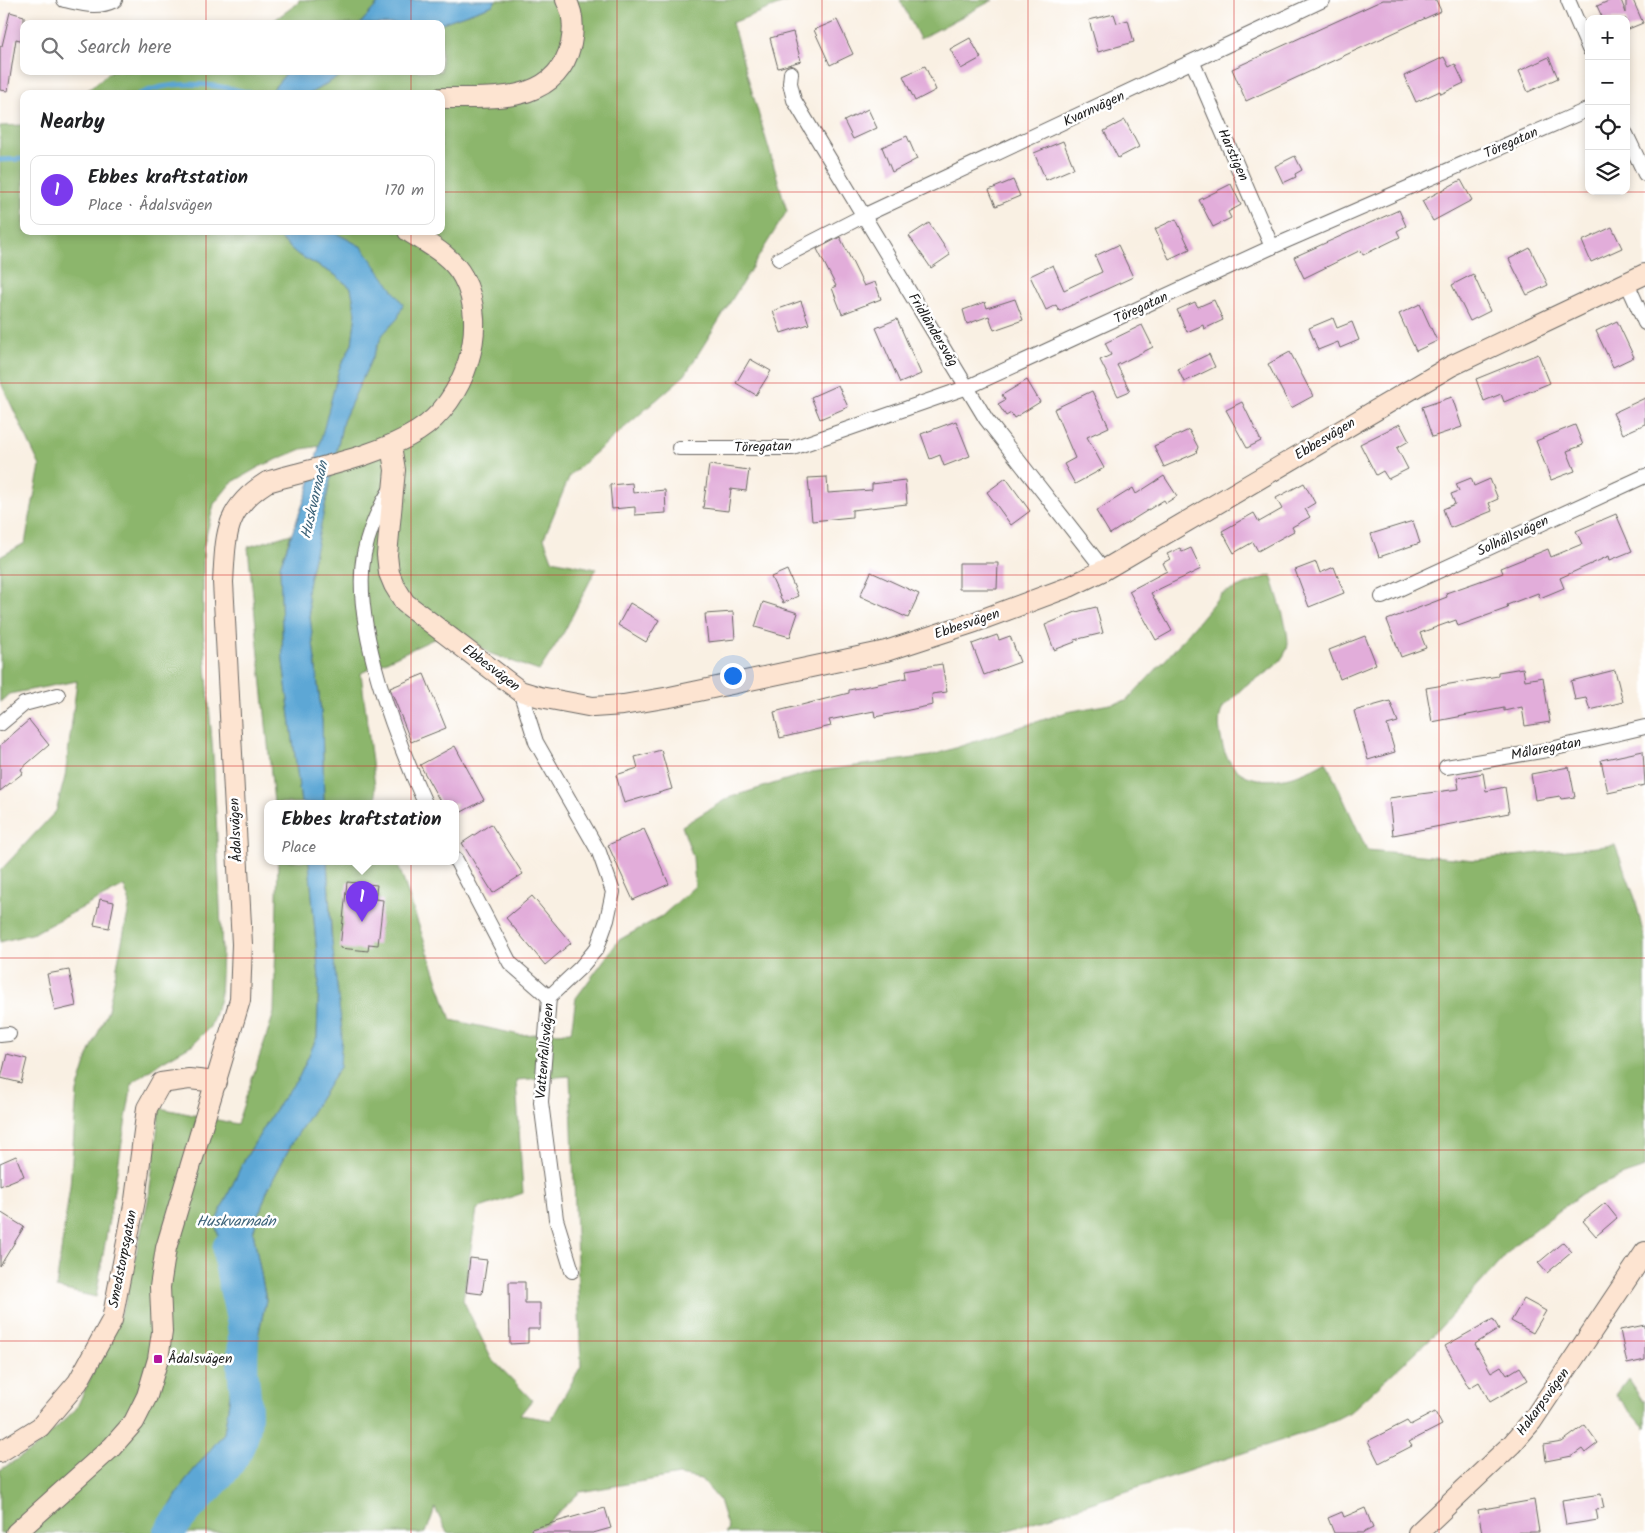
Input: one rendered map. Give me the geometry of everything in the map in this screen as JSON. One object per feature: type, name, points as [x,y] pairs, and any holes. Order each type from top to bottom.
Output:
[{"type":"street","points":[[64,0],[91,6],[104,6],[116,0]]},
{"type":"street","points":[[445,98],[525,94],[544,86],[560,69],[569,50],[574,32],[571,10],[566,0]]},
{"type":"street","name":"Kvarnvägen","points":[[779,259],[863,216],[1323,0]]},
{"type":"street","points":[[1568,0],[1585,40]]},
{"type":"street","name":"Harstigen","points":[[1192,63],[1272,247]]},
{"type":"street","name":"Fridländersväg","points":[[791,73],[790,83],[794,100],[986,419],[1104,570]]},
{"type":"street","name":"Töregatan","points":[[678,448],[793,448],[968,387],[1272,247],[1585,111]]},
{"type":"street","points":[[1630,142],[1645,174]]},
{"type":"street","name":"Ådalsvägen","points":[[16,1533],[112,1447],[134,1422],[147,1396],[158,1360],[162,1332],[160,1286],[166,1248],[240,1000],[242,944],[223,582],[226,536],[237,508],[253,491],[267,482],[381,449],[420,430],[437,413],[456,389],[470,360],[475,327],[472,299],[462,275],[443,253],[414,235]]},
{"type":"street","name":"Ebbesvägen","points":[[381,449],[395,470],[387,555],[389,573],[394,586],[405,603],[520,691],[540,697],[593,707],[623,705],[670,697],[886,651],[975,622],[1069,588],[1104,570],[1451,366],[1645,274]]},
{"type":"street","points":[[1627,283],[1645,323]]},
{"type":"street","name":"Solhällsvägen","points":[[1382,597],[1645,476]]},
{"type":"street","points":[[394,482],[379,509],[364,554],[363,593],[365,618],[367,634],[401,750],[424,800]]},
{"type":"street","name":"Vattenfallsvägen","points":[[520,691],[536,742],[599,852],[613,892],[607,920],[597,948],[581,967],[549,997],[540,1102],[556,1219],[572,1271]]},
{"type":"street","points":[[0,724],[24,704],[58,695]]},
{"type":"street","name":"Målaregatan","points":[[1446,767],[1547,750],[1645,727]]},
{"type":"street","points":[[459,865],[510,963],[549,997]]},
{"type":"street","name":"Smedstorpsgatan","points":[[0,1452],[40,1427],[78,1382],[112,1320],[135,1200],[147,1108],[161,1082],[189,1079],[217,1082]]},
{"type":"street","name":"Hakarpsvägen","points":[[1418,1533],[1512,1444],[1532,1421],[1645,1252]]},
{"type":"green space","points":[[299,0],[381,0],[364,20],[275,20],[298,3]]},
{"type":"green space","points":[[496,0],[791,0],[732,23],[787,211],[685,375],[570,475],[544,538],[552,560],[596,569],[564,632],[539,671],[489,653],[457,628],[361,673],[377,800],[324,800],[322,721],[307,590],[343,421],[383,334],[398,318],[362,247],[340,235],[445,235],[445,90],[316,90],[341,75],[445,75],[445,22],[493,5]]},
{"type":"green space","points":[[900,0],[993,0],[920,39]]},
{"type":"green space","points":[[106,75],[285,75],[272,90],[88,90]]},
{"type":"green space","points":[[20,125],[20,235],[276,235],[297,254],[335,275],[351,288],[356,313],[352,344],[339,369],[320,446],[302,449],[259,467],[231,483],[214,504],[203,548],[203,626],[214,768],[222,952],[220,999],[210,1027],[193,1044],[163,1061],[132,1083],[96,1297],[56,1288],[70,1186],[77,1092],[88,1056],[108,1010],[130,903],[124,886],[34,933],[0,942],[0,871],[56,811],[65,777],[77,681],[9,694],[0,702],[0,557],[25,543],[40,466],[0,381],[0,126]]},
{"type":"green space","points":[[291,534],[280,566],[283,661],[301,800],[274,800],[248,547]]},
{"type":"green space","points":[[1271,575],[1287,634],[1287,649],[1276,665],[1245,686],[1225,706],[1220,714],[1219,726],[1222,743],[1229,760],[1239,771],[1251,778],[1266,780],[1282,779],[1313,768],[1326,761],[1367,850],[1475,860],[1615,845],[1635,898],[1645,941],[1645,1168],[1581,1194],[1515,1245],[1430,1339],[1350,1412],[1319,1428],[1000,1533],[725,1533],[728,1529],[719,1500],[701,1479],[679,1475],[580,1492],[537,1533],[447,1533],[435,1508],[426,1533],[178,1533],[199,1489],[225,1473],[256,1398],[258,1336],[266,1300],[253,1232],[267,1191],[292,1143],[340,1067],[327,865],[398,865],[451,1020],[520,1035],[571,1032],[576,998],[619,940],[662,916],[695,886],[693,857],[682,826],[728,798],[811,772],[930,756],[1067,712],[1126,701],[1168,657],[1221,594]],"holes":[[[570,1076],[581,1366],[551,1420],[520,1415],[532,1400],[491,1358],[463,1300],[477,1209],[523,1193],[516,1080]]]},
{"type":"green space","points":[[278,865],[309,865],[319,979],[317,1037],[299,1077],[274,1111],[242,1164],[215,1223],[237,1305],[230,1395],[224,1433],[184,1482],[155,1533],[0,1533],[0,1470],[35,1448],[76,1409],[125,1304],[149,1196],[160,1108],[237,1124],[274,1013]]},
{"type":"green space","points":[[1628,1379],[1643,1401],[1645,1401],[1645,1428],[1616,1395]]},
{"type":"water","points":[[381,0],[496,0],[493,5],[445,22],[445,20],[364,20]]},
{"type":"water","points":[[285,75],[341,75],[316,90],[272,90]]},
{"type":"water","name":"Huskvarnaån","points":[[276,235],[340,235],[362,247],[403,304],[398,318],[383,334],[343,421],[307,590],[322,721],[324,800],[301,800],[283,661],[280,566],[308,490],[339,369],[352,344],[356,313],[351,288],[335,275],[297,254]]},
{"type":"water","name":"Huskvarnaån","points":[[309,865],[327,865],[331,933],[342,1032],[340,1067],[292,1143],[267,1191],[253,1232],[266,1300],[258,1336],[256,1398],[225,1473],[199,1490],[178,1533],[155,1533],[184,1482],[224,1433],[230,1395],[237,1305],[215,1223],[242,1164],[274,1111],[299,1077],[317,1037],[319,979]]},
{"type":"building","points":[[1383,0],[1436,0],[1441,11],[1246,101],[1232,69]]},
{"type":"building","points":[[1611,0],[1621,0],[1626,13],[1626,0],[1633,0],[1643,23],[1630,28],[1630,15],[1601,15],[1597,6]]},
{"type":"building","points":[[10,12],[24,16],[24,20],[20,20],[20,40],[16,39],[8,91],[0,90],[0,46],[2,46]]},
{"type":"building","points":[[1114,14],[1117,23],[1128,20],[1134,42],[1098,52],[1089,20]]},
{"type":"building","points":[[837,20],[853,54],[830,65],[814,30]]},
{"type":"building","points":[[793,32],[801,61],[778,68],[770,38]]},
{"type":"building","points":[[970,38],[981,58],[961,69],[950,49]]},
{"type":"building","points":[[1444,57],[1449,67],[1455,64],[1464,83],[1441,94],[1440,91],[1416,102],[1404,76]]},
{"type":"building","points":[[1549,57],[1558,78],[1528,92],[1519,71]]},
{"type":"building","points":[[925,66],[936,90],[915,101],[903,76]]},
{"type":"building","points":[[868,109],[877,128],[853,139],[844,121]]},
{"type":"building","points":[[1125,120],[1139,147],[1118,158],[1104,131]]},
{"type":"building","points":[[907,136],[917,159],[892,172],[882,147]]},
{"type":"building","points":[[1063,141],[1074,168],[1046,180],[1034,153]]},
{"type":"building","points":[[1295,156],[1302,170],[1295,174],[1296,177],[1283,183],[1275,166]]},
{"type":"building","points":[[1013,180],[1020,196],[996,206],[989,190]]},
{"type":"building","points":[[1461,180],[1472,200],[1433,221],[1422,201]]},
{"type":"building","points":[[1231,184],[1241,205],[1228,212],[1231,218],[1213,227],[1199,200]]},
{"type":"building","points":[[1399,210],[1406,226],[1397,231],[1400,237],[1363,255],[1361,250],[1304,278],[1294,257]]},
{"type":"building","points":[[1176,219],[1190,249],[1169,259],[1155,229]]},
{"type":"building","points":[[929,223],[950,255],[931,268],[909,236]]},
{"type":"building","points":[[1612,227],[1622,248],[1591,262],[1582,241]]},
{"type":"building","points":[[840,237],[864,286],[875,282],[881,299],[842,314],[832,288],[836,286],[817,249]]},
{"type":"building","points":[[1118,245],[1133,277],[1059,311],[1056,305],[1046,310],[1030,276],[1053,265],[1064,290],[1102,272],[1095,256]]},
{"type":"building","points":[[1530,248],[1548,285],[1527,295],[1509,259]]},
{"type":"building","points":[[1473,274],[1490,311],[1470,321],[1452,285]]},
{"type":"building","points":[[1015,299],[1023,320],[994,330],[989,316],[967,324],[963,310],[985,302],[987,308]]},
{"type":"building","points":[[1214,300],[1223,320],[1204,329],[1203,325],[1187,332],[1177,310],[1195,302],[1198,307]]},
{"type":"building","points":[[801,301],[809,324],[781,333],[773,311]]},
{"type":"building","points":[[1420,304],[1437,341],[1416,351],[1399,314]]},
{"type":"building","points":[[1333,318],[1337,328],[1352,322],[1359,340],[1340,348],[1338,342],[1318,350],[1309,328]]},
{"type":"building","points":[[897,319],[921,374],[900,383],[876,328]]},
{"type":"building","points":[[1617,321],[1634,357],[1613,367],[1596,331]]},
{"type":"building","points":[[1142,325],[1153,347],[1117,365],[1130,391],[1118,396],[1100,360],[1111,355],[1105,343]]},
{"type":"building","points":[[1290,352],[1313,396],[1291,408],[1268,364]]},
{"type":"building","points":[[1209,354],[1215,367],[1184,382],[1178,369]]},
{"type":"building","points":[[1538,354],[1550,383],[1504,402],[1501,394],[1484,401],[1476,379]]},
{"type":"building","points":[[750,359],[771,371],[756,395],[736,383]]},
{"type":"building","points":[[1027,380],[1040,402],[1014,418],[1011,413],[1006,416],[998,404],[1005,400],[1002,395]]},
{"type":"building","points":[[838,385],[848,407],[820,419],[811,397]]},
{"type":"building","points":[[1092,391],[1109,427],[1087,437],[1104,468],[1075,484],[1064,464],[1075,458],[1054,409]]},
{"type":"building","points":[[1452,397],[1462,427],[1432,437],[1422,407]]},
{"type":"building","points":[[1645,398],[1645,424],[1623,434],[1613,413]]},
{"type":"building","points":[[1242,402],[1261,441],[1247,448],[1226,410]]},
{"type":"building","points":[[956,421],[970,456],[944,466],[940,455],[930,459],[921,434]]},
{"type":"building","points":[[1400,424],[1409,441],[1397,448],[1408,469],[1388,479],[1383,471],[1376,475],[1360,444]]},
{"type":"building","points":[[1575,425],[1583,445],[1567,451],[1575,471],[1551,480],[1536,441]]},
{"type":"building","points":[[1189,430],[1198,447],[1196,453],[1164,467],[1154,446]]},
{"type":"building","points":[[709,465],[749,470],[746,491],[731,489],[728,511],[703,508]]},
{"type":"building","points":[[1164,476],[1177,496],[1166,503],[1164,500],[1110,534],[1096,511],[1133,488],[1136,494]]},
{"type":"building","points":[[827,477],[828,493],[872,490],[872,484],[905,480],[907,504],[852,510],[852,517],[812,521],[808,478]]},
{"type":"building","points":[[1006,478],[1030,511],[1011,525],[987,492]]},
{"type":"building","points":[[1471,478],[1474,486],[1490,479],[1498,499],[1489,503],[1492,511],[1450,528],[1443,509],[1455,504],[1451,494],[1459,491],[1456,484]]},
{"type":"building","points":[[632,483],[633,493],[665,490],[666,513],[635,515],[635,507],[612,509],[610,485]]},
{"type":"building","points":[[1304,483],[1315,503],[1305,509],[1310,517],[1292,527],[1294,531],[1258,551],[1253,542],[1234,553],[1222,531],[1254,513],[1259,522],[1282,509],[1276,498]]},
{"type":"building","points":[[1616,514],[1632,551],[1610,560],[1609,556],[1560,578],[1564,588],[1540,598],[1538,593],[1507,605],[1508,608],[1458,626],[1456,620],[1420,633],[1426,648],[1401,657],[1387,620],[1447,597],[1446,593],[1503,573],[1501,568],[1548,549],[1551,557],[1582,544],[1576,531]]},
{"type":"building","points":[[1413,521],[1420,543],[1379,557],[1371,534]]},
{"type":"building","points":[[1180,548],[1182,552],[1191,548],[1201,569],[1151,593],[1172,631],[1156,640],[1129,591],[1167,571],[1163,563],[1170,559],[1167,554]]},
{"type":"building","points":[[1316,562],[1320,573],[1334,567],[1344,593],[1309,607],[1295,570]]},
{"type":"building","points":[[959,563],[998,563],[997,589],[959,589]]},
{"type":"building","points":[[787,570],[798,596],[783,603],[771,577]]},
{"type":"building","points":[[871,572],[919,594],[908,618],[860,596]]},
{"type":"building","points":[[763,602],[798,613],[790,637],[755,627]]},
{"type":"building","points":[[630,603],[659,620],[646,642],[618,625]]},
{"type":"building","points":[[1096,607],[1103,633],[1074,640],[1075,642],[1054,650],[1045,625],[1076,612]]},
{"type":"building","points":[[733,612],[735,639],[708,642],[705,614]]},
{"type":"building","points":[[997,635],[999,640],[1010,636],[1020,662],[984,675],[972,644]]},
{"type":"building","points":[[1365,636],[1376,664],[1340,679],[1329,650]]},
{"type":"building","points":[[942,664],[947,692],[932,694],[933,705],[875,717],[874,711],[829,720],[831,726],[780,738],[774,712],[849,693],[849,690],[907,678],[906,670]]},
{"type":"building","points":[[1523,668],[1525,680],[1543,677],[1550,722],[1525,726],[1522,707],[1504,711],[1504,708],[1432,722],[1426,688],[1498,676],[1498,672]]},
{"type":"building","points":[[1615,670],[1623,702],[1590,710],[1586,698],[1575,700],[1571,681]]},
{"type":"building","points":[[424,674],[446,728],[411,742],[390,688]]},
{"type":"building","points":[[1390,701],[1398,722],[1387,725],[1395,752],[1368,760],[1354,711]]},
{"type":"building","points":[[29,720],[49,745],[21,769],[23,773],[0,791],[0,745]]},
{"type":"building","points":[[455,746],[484,800],[459,813],[459,800],[439,800],[420,765]]},
{"type":"building","points":[[661,750],[672,789],[624,803],[616,775],[638,768],[635,757]]},
{"type":"building","points":[[1643,751],[1645,785],[1608,793],[1601,760]]},
{"type":"building","points":[[1569,767],[1575,797],[1561,799],[1560,796],[1535,800],[1531,774]]},
{"type":"building","points":[[1483,773],[1486,791],[1505,787],[1509,813],[1393,835],[1389,798],[1459,789],[1457,778]]},
{"type":"building","points":[[491,824],[523,874],[493,893],[462,843]]},
{"type":"building","points":[[644,829],[669,884],[633,900],[608,845]]},
{"type":"building","points":[[347,882],[377,885],[375,899],[383,900],[378,945],[369,944],[368,951],[340,948]]},
{"type":"building","points":[[532,896],[571,943],[545,965],[506,918]]},
{"type":"building","points":[[100,899],[114,902],[109,928],[94,925]]},
{"type":"building","points":[[69,970],[76,1006],[55,1011],[47,974]]},
{"type":"building","points":[[7,1054],[27,1059],[21,1083],[1,1078]]},
{"type":"building","points":[[16,1156],[24,1176],[0,1186],[0,1163]]},
{"type":"building","points":[[1605,1203],[1617,1218],[1596,1236],[1583,1221]]},
{"type":"building","points":[[0,1212],[24,1227],[0,1266]]},
{"type":"building","points":[[1563,1242],[1572,1252],[1547,1273],[1538,1263]]},
{"type":"building","points":[[470,1258],[487,1260],[482,1294],[466,1292]]},
{"type":"building","points":[[509,1282],[525,1282],[525,1303],[540,1303],[540,1329],[528,1329],[528,1343],[510,1344]]},
{"type":"building","points":[[1524,1299],[1546,1311],[1533,1333],[1511,1321]]},
{"type":"building","points":[[1493,1319],[1499,1329],[1475,1344],[1491,1372],[1501,1366],[1507,1375],[1520,1367],[1528,1380],[1490,1402],[1479,1382],[1469,1388],[1445,1346]]},
{"type":"building","points":[[1645,1325],[1645,1360],[1627,1364],[1620,1330]]},
{"type":"building","points":[[1435,1412],[1442,1425],[1409,1442],[1412,1446],[1379,1463],[1368,1441],[1407,1421],[1410,1425]]},
{"type":"building","points":[[1585,1425],[1598,1443],[1585,1453],[1582,1449],[1572,1456],[1546,1461],[1544,1445],[1562,1442]]},
{"type":"building","points":[[1601,1494],[1604,1508],[1596,1509],[1598,1520],[1566,1525],[1562,1500]]},
{"type":"building","points":[[1534,1500],[1539,1532],[1482,1533],[1478,1510]]},
{"type":"building","points":[[605,1508],[611,1528],[593,1533],[532,1533],[531,1529]]},
{"type":"building","points":[[1365,1508],[1373,1528],[1363,1533],[1334,1533],[1328,1518],[1342,1512],[1344,1517]]},
{"type":"waterway","points":[[150,90],[182,84],[211,85],[235,90]]},
{"type":"waterway","points":[[0,160],[20,159]]},
{"type":"waterway","name":"Huskvarnaån","points":[[169,1533],[177,1521],[216,1479],[233,1457],[240,1444],[245,1426],[243,1330],[230,1268],[228,1247]]},
{"type":"place","name":"Ebbes kraftstation","points":[[362,922]]},
{"type":"place","name":"Ådalsvägen","points":[[158,1359]]}]
